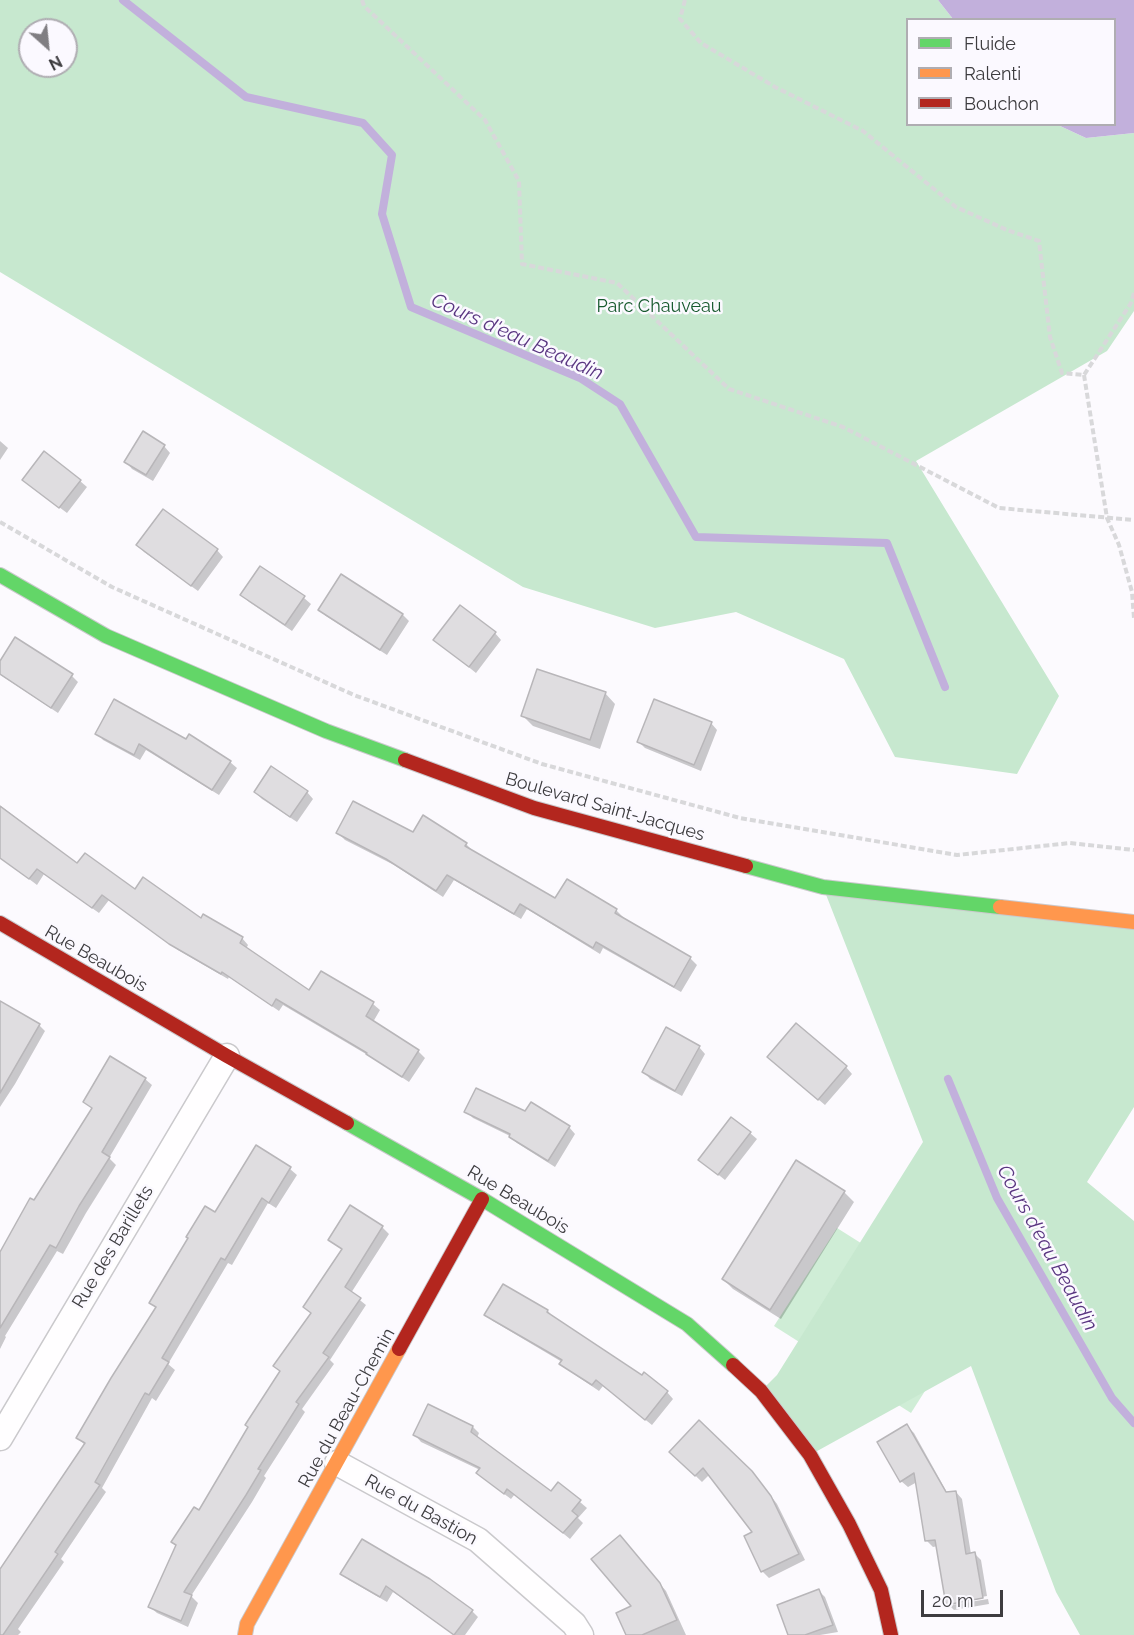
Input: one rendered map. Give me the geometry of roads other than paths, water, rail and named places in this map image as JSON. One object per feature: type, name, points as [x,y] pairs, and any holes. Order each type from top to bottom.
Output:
[{"type":"street","name":"Boulevard Saint-Jacques","points":[[0,575],[106,636],[326,731],[534,808],[823,887],[1134,922]]},
{"type":"street","name":"Rue Beaubois","points":[[0,923],[227,1056],[482,1199],[687,1324],[761,1391],[810,1455],[849,1524],[881,1590],[891,1635]]},
{"type":"street","name":"Rue des Barillets","points":[[0,1438],[227,1056]]},
{"type":"street","name":"Rue du Beau-Chemin","points":[[245,1635],[247,1624],[482,1199]]},
{"type":"street","name":"Rue du Bastion","points":[[337,1463],[478,1540],[574,1624],[581,1635]]},
{"type":"waterway","name":"Cours d'eau Beaudin","points":[[123,0],[246,97],[363,123],[392,155],[382,214],[411,307],[580,378],[620,404],[696,537],[887,543],[945,687]]},
{"type":"waterway","name":"Cours d'eau Beaudin","points":[[948,1079],[997,1198],[1112,1398],[1134,1423]]},
{"type":"park label","name":"Parc Chauveau","points":[[659,307]]}]
